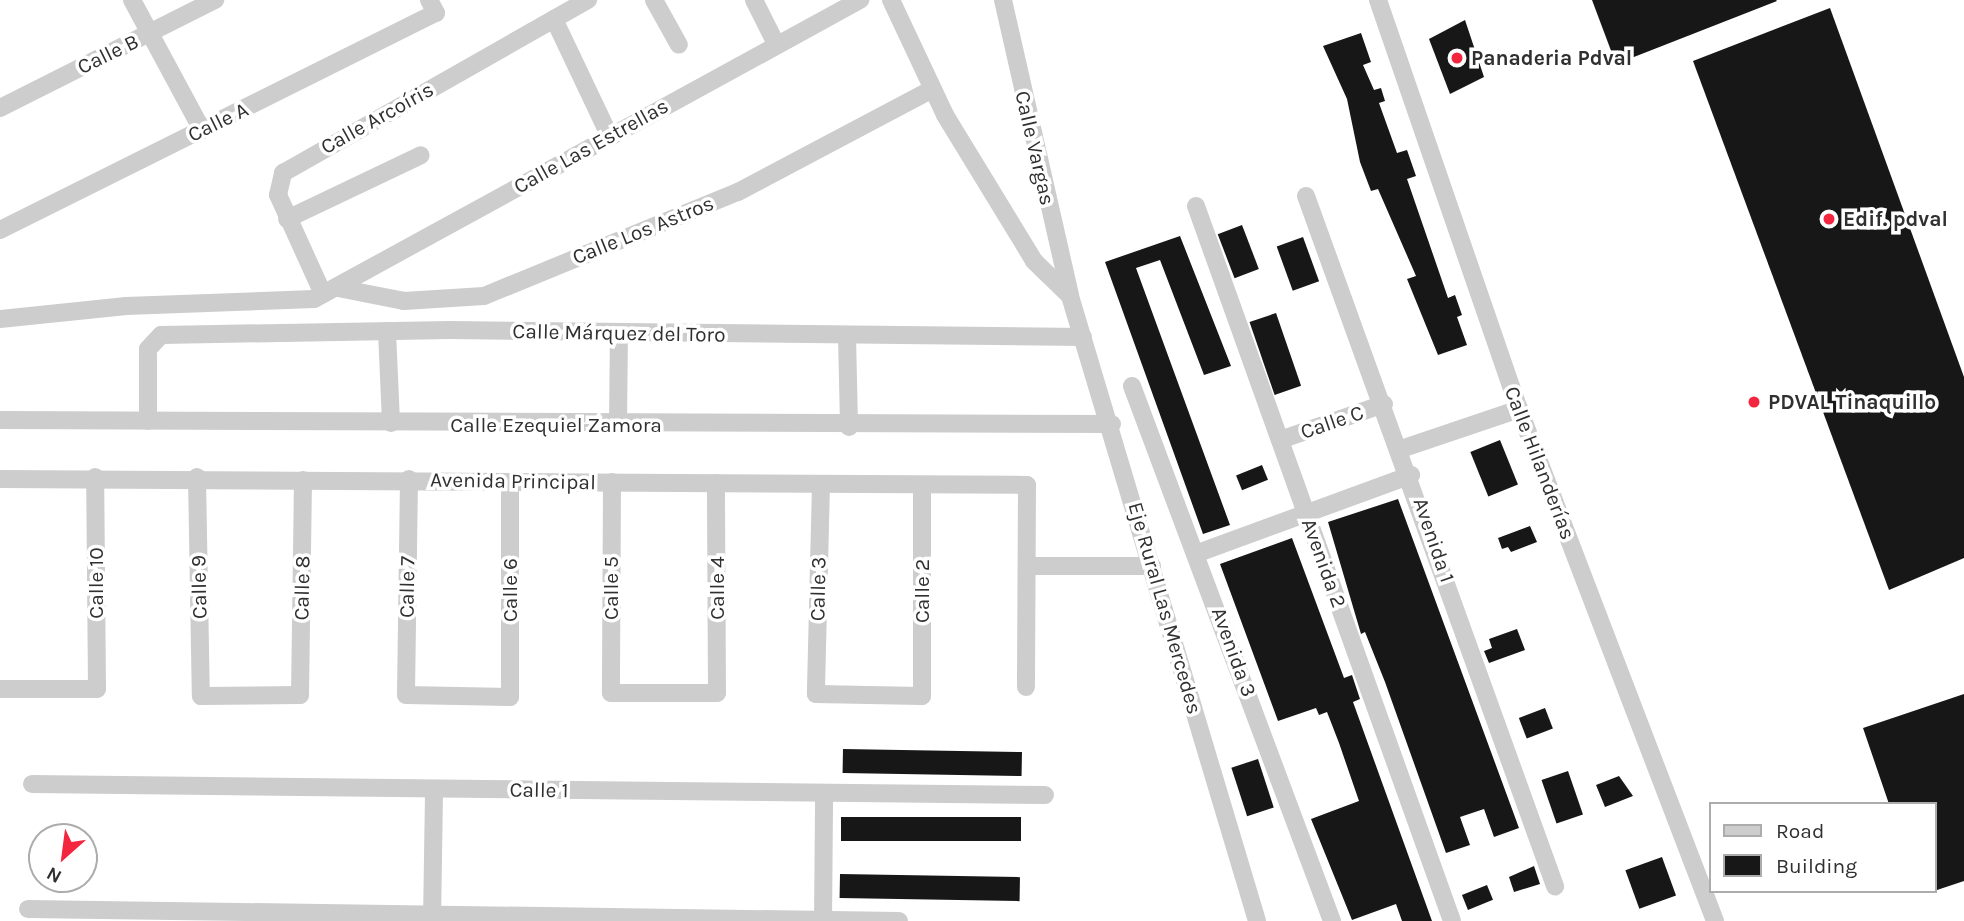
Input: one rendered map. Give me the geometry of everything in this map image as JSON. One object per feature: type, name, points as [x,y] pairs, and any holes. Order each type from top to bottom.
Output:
[{"type":"street","points":[[132,0],[202,130]]},
{"type":"street","name":"Calle B","points":[[0,108],[215,0]]},
{"type":"street","name":"Calle Arcoíris","points":[[331,291],[287,219],[277,185],[292,165],[588,0]]},
{"type":"street","points":[[654,0],[679,45]]},
{"type":"street","points":[[754,0],[776,44]]},
{"type":"street","name":"Calle Las Estrellas","points":[[331,291],[608,135],[860,0]]},
{"type":"street","points":[[877,0],[894,9],[931,90],[1034,261],[1070,296]]},
{"type":"street","name":"Calle Vargas","points":[[1003,0],[1070,296]]},
{"type":"street","name":"Calle Hilanderías","points":[[1378,0],[1519,409],[1714,921]]},
{"type":"street","name":"Calle A","points":[[0,230],[202,130],[433,7]]},
{"type":"street","points":[[554,19],[608,135]]},
{"type":"street","name":"Calle Los Astros","points":[[331,291],[404,301],[484,296],[738,192],[931,90]]},
{"type":"street","points":[[287,219],[421,155]]},
{"type":"street","name":"Avenida 1","points":[[1306,196],[1401,449],[1555,886]]},
{"type":"street","name":"Avenida 2","points":[[1196,206],[1452,921]]},
{"type":"street","points":[[0,319],[188,302],[302,301],[331,291]]},
{"type":"street","name":"Eje Rural Las Mercedes","points":[[1070,296],[1111,424],[1257,921]]},
{"type":"street","points":[[387,331],[390,424]]},
{"type":"street","name":"Calle Márquez del Toro","points":[[148,421],[148,349],[156,337],[387,331],[1083,337]]},
{"type":"street","points":[[618,425],[619,332]]},
{"type":"street","points":[[847,336],[849,426]]},
{"type":"street","name":"Avenida 3","points":[[1132,386],[1198,553],[1332,921]]},
{"type":"street","name":"Calle C","points":[[1280,440],[1384,404]]},
{"type":"street","points":[[1401,449],[1519,409]]},
{"type":"street","name":"Calle Ezequiel Zamora","points":[[0,419],[390,424],[1111,424]]},
{"type":"street","points":[[1198,553],[1410,475]]},
{"type":"street","name":"Calle 10","points":[[0,689],[97,689],[95,477]]},
{"type":"street","name":"Avenida Principal","points":[[0,479],[197,477],[1027,485],[1027,566]]},
{"type":"street","name":"Calle 9","points":[[197,477],[201,696],[300,695]]},
{"type":"street","name":"Calle 7","points":[[409,479],[406,695],[510,697]]},
{"type":"street","name":"Calle 8","points":[[300,695],[303,480]]},
{"type":"street","name":"Calle 6","points":[[510,482],[510,697]]},
{"type":"street","name":"Calle 5","points":[[612,482],[611,693],[717,693]]},
{"type":"street","name":"Calle 4","points":[[716,483],[717,693]]},
{"type":"street","name":"Calle 3","points":[[821,484],[816,694],[922,696]]},
{"type":"street","name":"Calle 2","points":[[922,486],[922,696]]},
{"type":"street","points":[[1026,687],[1027,566],[1152,566]]},
{"type":"street","name":"Calle 1","points":[[32,785],[1045,795]]},
{"type":"street","points":[[432,918],[434,789]]},
{"type":"street","points":[[823,920],[824,794]]},
{"type":"street","points":[[29,909],[432,918],[899,921]]},
{"type":"building","points":[[1592,0],[1776,0],[1777,1],[1616,64]]},
{"type":"building","name":"Edif. pdval","points":[[1830,8],[1964,377],[1964,558],[1889,590],[1693,61]]},
{"type":"building","name":"Panaderia Pdval","points":[[1465,20],[1484,77],[1450,94],[1429,39]]},
{"type":"building","points":[[1361,33],[1371,62],[1363,65],[1374,90],[1381,88],[1385,101],[1379,103],[1397,153],[1407,150],[1416,176],[1407,179],[1448,298],[1455,295],[1462,315],[1457,317],[1467,345],[1438,355],[1407,279],[1416,276],[1378,189],[1371,191],[1360,162],[1347,99],[1323,46]]},
{"type":"building","points":[[1242,225],[1259,269],[1235,278],[1218,234]]},
{"type":"building","points":[[1180,236],[1231,366],[1204,375],[1160,260],[1136,268],[1230,525],[1203,534],[1105,262]]},
{"type":"building","points":[[1303,237],[1319,281],[1293,291],[1277,247]]},
{"type":"building","points":[[1276,313],[1301,386],[1275,395],[1250,322]]},
{"type":"building","points":[[1500,440],[1518,485],[1488,496],[1470,452]]},
{"type":"building","points":[[1262,465],[1268,480],[1242,490],[1236,475]]},
{"type":"building","points":[[1398,499],[1519,828],[1494,837],[1484,809],[1460,817],[1470,845],[1446,853],[1385,682],[1365,632],[1361,634],[1328,522]]},
{"type":"building","points":[[1530,526],[1537,542],[1511,552],[1508,547],[1502,549],[1498,538]]},
{"type":"building","points":[[1292,538],[1344,678],[1352,675],[1360,699],[1353,702],[1432,921],[1402,921],[1396,904],[1352,920],[1311,819],[1359,801],[1339,743],[1327,712],[1319,715],[1316,708],[1278,721],[1220,564]]},
{"type":"building","points":[[1517,629],[1525,650],[1489,663],[1484,651],[1492,648],[1489,639]]},
{"type":"building","points":[[1964,694],[1964,881],[1936,890],[1936,802],[1888,802],[1863,728]]},
{"type":"building","points":[[1545,708],[1553,729],[1527,739],[1519,718]]},
{"type":"building","points":[[843,749],[1022,752],[1022,776],[843,773]]},
{"type":"building","points":[[1258,759],[1274,808],[1247,816],[1231,768]]},
{"type":"building","points":[[1568,771],[1583,814],[1557,824],[1542,780]]},
{"type":"building","points":[[1619,776],[1633,796],[1605,807],[1596,785]]},
{"type":"building","points":[[841,817],[1021,817],[1021,841],[841,841]]},
{"type":"building","points":[[1662,857],[1676,896],[1639,909],[1625,870]]},
{"type":"building","points":[[1534,866],[1540,884],[1514,892],[1509,877]]},
{"type":"building","points":[[840,874],[1020,877],[1020,901],[840,898]]},
{"type":"building","points":[[1487,885],[1493,900],[1468,910],[1462,895]]},
{"type":"place","name":"Panaderia Pdval","points":[[1457,58]]},
{"type":"place","name":"Edif. pdval","points":[[1829,219]]},
{"type":"place","name":"PDVAL Tinaquillo","points":[[1754,402]]}]
